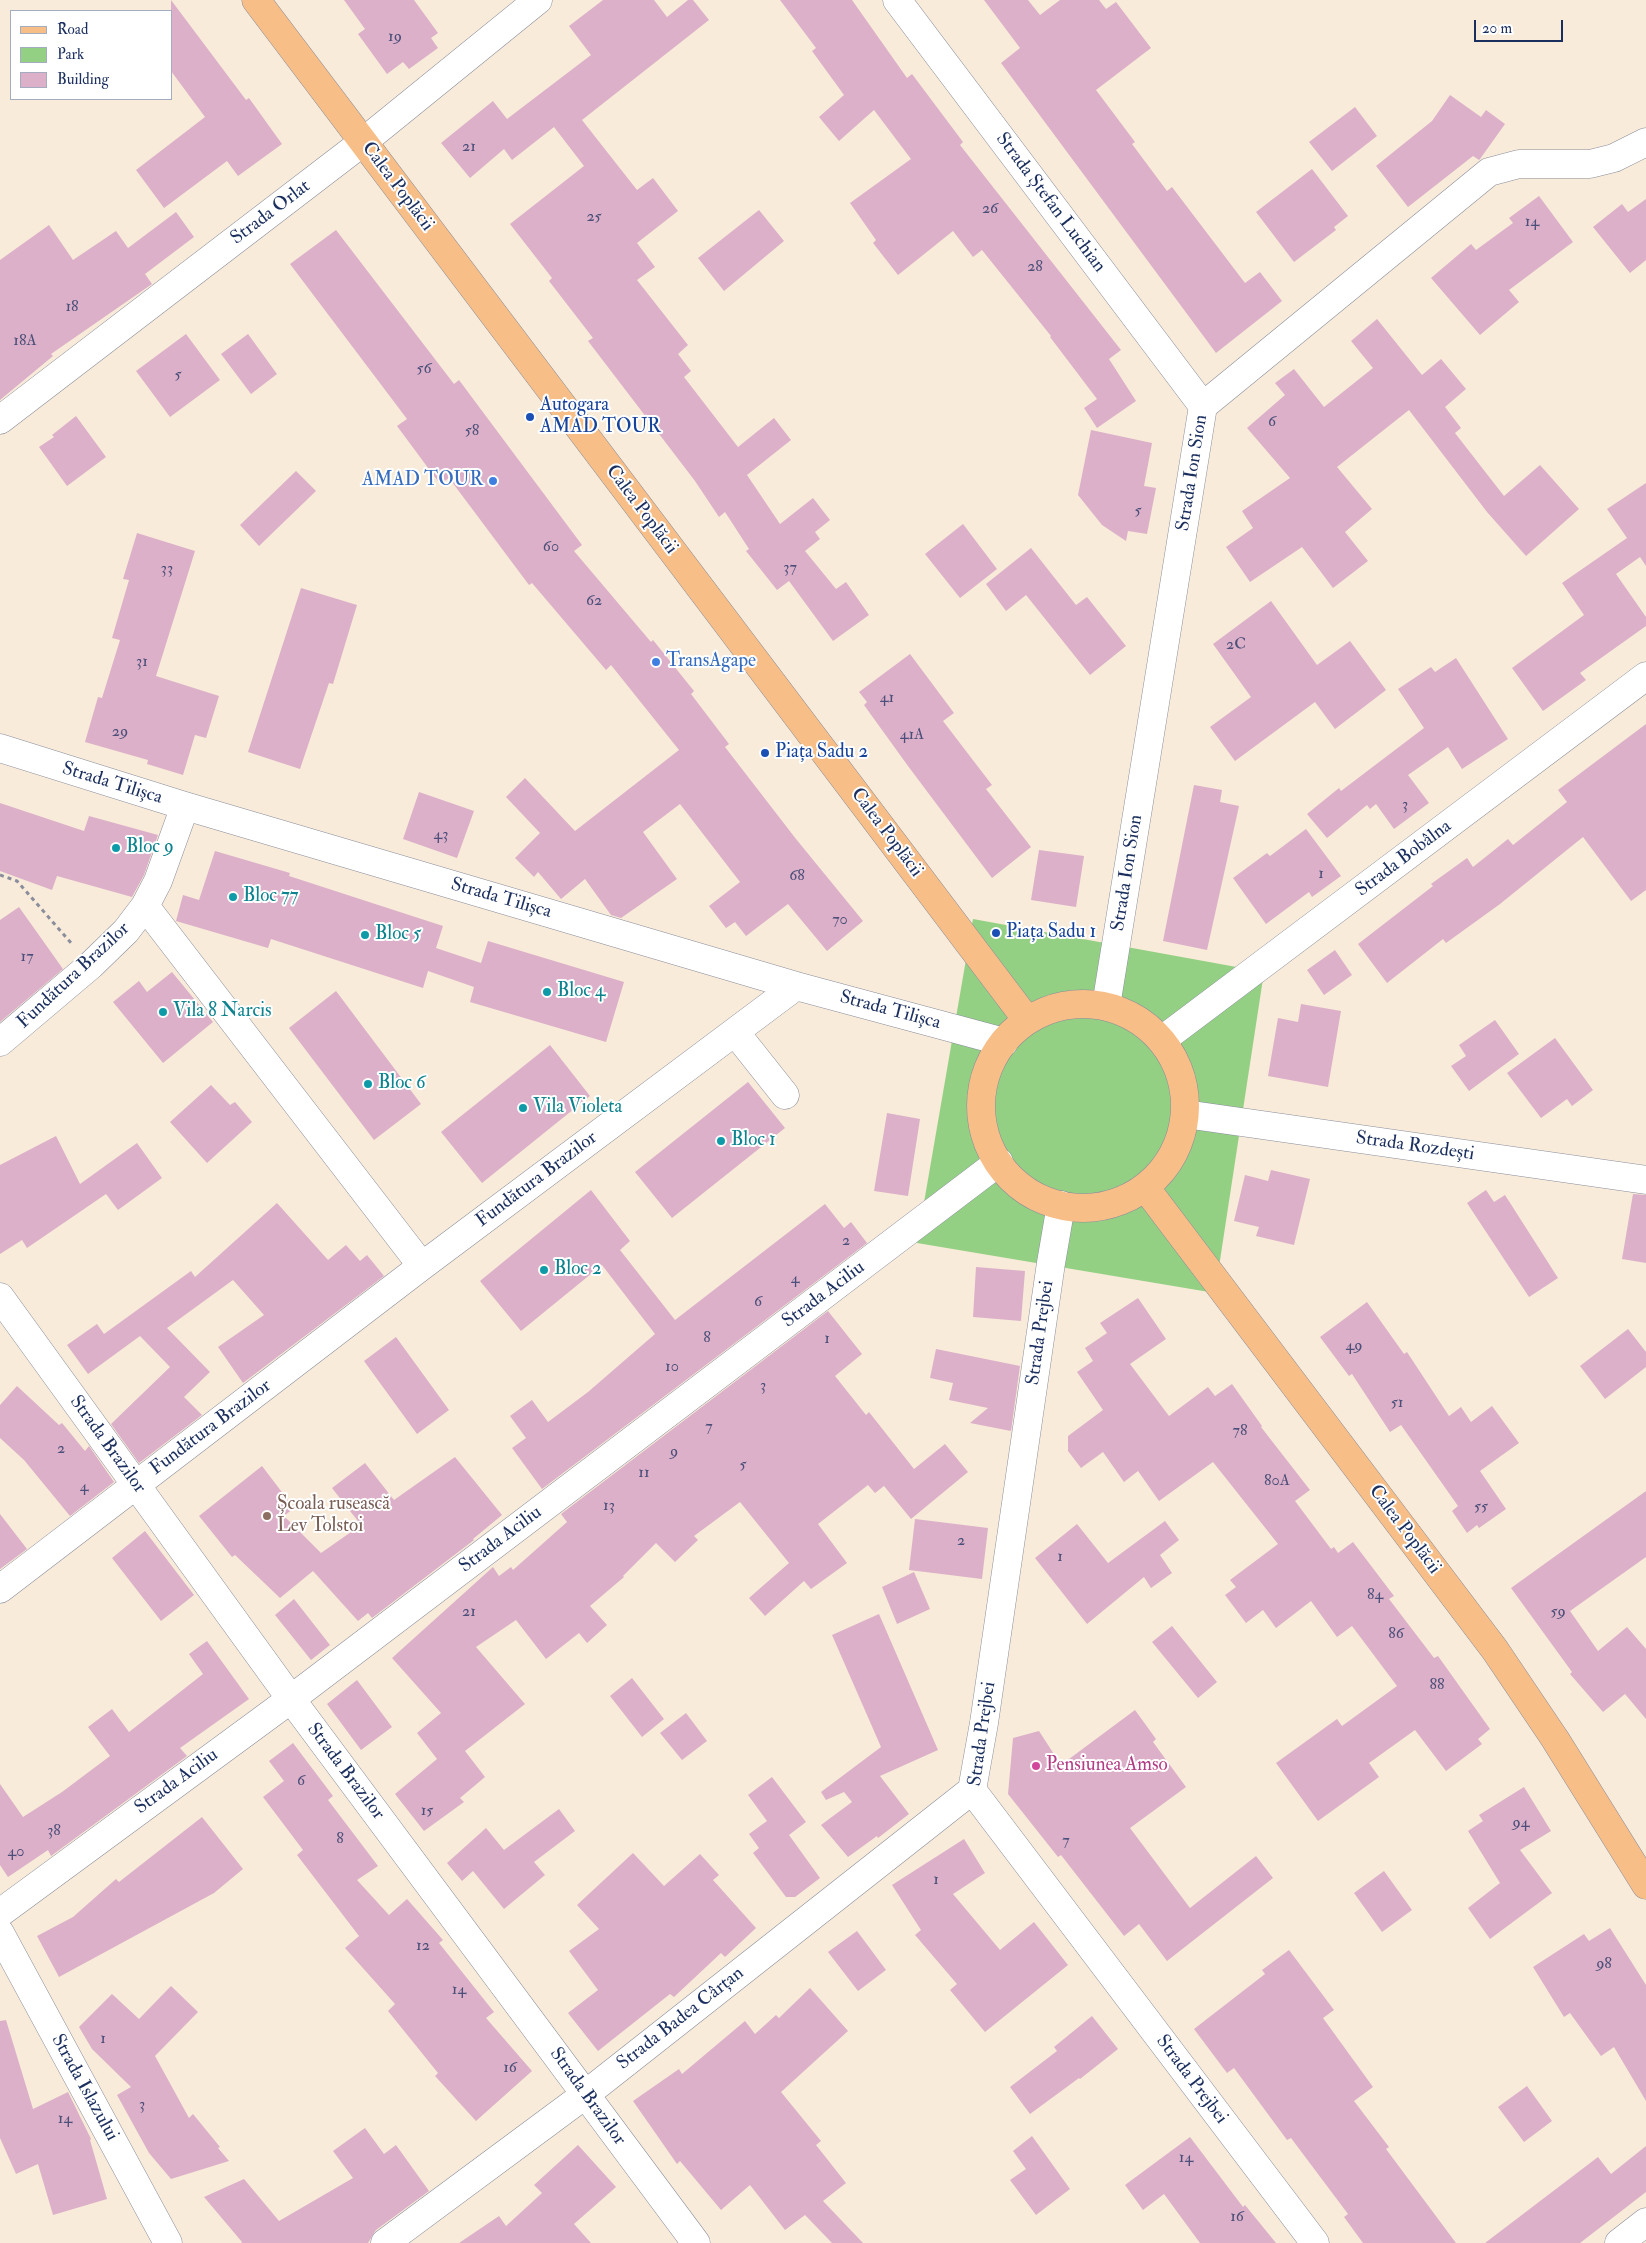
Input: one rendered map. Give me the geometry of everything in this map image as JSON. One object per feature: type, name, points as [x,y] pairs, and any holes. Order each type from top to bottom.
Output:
[{"type":"main road","name":"Calea Poplăcii","points":[[256,0],[1027,1020]]},
{"type":"main road","points":[[1066,1005],[1106,1006],[1137,1019],[1162,1040],[1173,1057],[1181,1075],[1185,1094],[1185,1114],[1182,1131],[1176,1147],[1158,1175],[1145,1187],[1114,1203],[1079,1208],[1061,1205],[1042,1199],[1026,1190],[1011,1177],[999,1162],[990,1146],[984,1129],[982,1111],[986,1074],[1004,1042],[1027,1020],[1045,1011],[1066,1005]]},
{"type":"main road","name":"Calea Poplăcii","points":[[1145,1187],[1495,1650],[1555,1738],[1646,1885]]},
{"type":"street","name":"Strada Orlat","points":[[0,420],[363,142],[538,0]]},
{"type":"street","name":"Strada Ștefan Luchian","points":[[897,0],[1203,406]]},
{"type":"street","name":"Strada Ion Sion","points":[[1106,1006],[1203,406],[1488,172],[1519,164],[1590,164],[1614,158],[1646,142]]},
{"type":"street","name":"Strada Bobâlna","points":[[1162,1040],[1646,676]]},
{"type":"street","name":"Strada Tilișca","points":[[0,748],[185,806],[796,986],[1004,1042]]},
{"type":"street","name":"Fundătura Brazilor","points":[[0,1042],[90,965],[126,931],[145,906],[158,881],[185,806]]},
{"type":"street","name":"Fundătura Brazilor","points":[[145,906],[422,1266]]},
{"type":"street","name":"Fundătura Brazilor","points":[[0,1589],[422,1266],[796,986]]},
{"type":"street","points":[[735,1032],[786,1095]]},
{"type":"street","name":"Strada Rozdești","points":[[1185,1114],[1646,1180]]},
{"type":"street","name":"Strada Aciliu","points":[[0,1912],[291,1699],[999,1162]]},
{"type":"street","name":"Strada Prejbei","points":[[1061,1205],[984,1723],[972,1790],[1315,2243]]},
{"type":"street","name":"Strada Brazilor","points":[[0,1297],[291,1699],[696,2243]]},
{"type":"street","name":"Strada Badea Cârțan","points":[[385,2243],[586,2094],[972,1790]]},
{"type":"street","name":"Strada Islazului","points":[[0,1934],[168,2243]]},
{"type":"street","points":[[1620,2243],[1646,2222]]},
{"type":"path","points":[[0,875],[17,881],[90,965]]},
{"type":"green space","points":[[973,919],[1264,972],[1215,1293],[917,1243]]},
{"type":"building","points":[[171,0],[246,100],[249,98],[282,144],[238,176],[227,161],[164,208],[136,170],[205,117],[172,72]]},
{"type":"building","points":[[344,0],[414,0],[438,33],[431,38],[438,48],[409,69],[403,62],[387,74],[358,34],[365,29]]},
{"type":"building","points":[[603,0],[654,0],[667,17],[688,0],[693,0],[709,20],[582,120],[637,190],[653,178],[678,211],[637,243],[655,267],[637,280],[688,345],[678,354],[691,371],[684,377],[738,447],[774,418],[791,440],[747,475],[780,524],[813,498],[830,520],[815,532],[820,539],[805,551],[836,589],[846,582],[869,615],[833,641],[789,581],[777,590],[746,551],[749,549],[725,512],[719,517],[695,481],[588,341],[593,338],[549,281],[552,278],[510,224],[584,166],[554,127],[512,160],[504,149],[470,178],[441,143],[493,101],[507,119],[591,55],[569,26]]},
{"type":"building","points":[[780,0],[852,0],[907,78],[912,74],[963,142],[960,145],[1121,350],[1109,359],[1136,401],[1097,428],[1084,408],[1097,399],[1051,336],[982,250],[973,257],[953,231],[898,275],[873,243],[876,240],[850,203],[911,159],[874,110],[839,141],[819,117],[844,95],[812,51],[816,48]]},
{"type":"building","points":[[984,0],[1028,0],[1040,15],[1060,0],[1099,0],[1106,9],[1116,2],[1151,48],[1096,90],[1135,142],[1132,144],[1167,191],[1172,187],[1245,283],[1260,272],[1282,301],[1216,353],[1001,63],[1020,48]]},
{"type":"building","points":[[1450,95],[1481,117],[1486,110],[1505,124],[1479,160],[1473,156],[1408,207],[1376,166],[1432,121]]},
{"type":"building","points":[[1355,107],[1377,136],[1332,171],[1309,142]]},
{"type":"building","points":[[1312,169],[1348,216],[1334,227],[1336,230],[1294,262],[1256,212]]},
{"type":"building","points":[[1539,196],[1573,242],[1509,290],[1519,302],[1480,335],[1431,278],[1471,244],[1476,250],[1513,223],[1509,218]]},
{"type":"building","points":[[1646,199],[1646,260],[1630,273],[1593,227],[1622,204],[1628,212]]},
{"type":"building","points":[[759,210],[784,241],[724,291],[698,258]]},
{"type":"building","points":[[176,212],[194,237],[145,274],[152,284],[51,354],[53,356],[0,400],[0,260],[49,225],[73,260],[116,231],[128,248]]},
{"type":"building","points":[[336,230],[454,384],[459,380],[582,545],[574,551],[651,642],[653,640],[694,691],[691,694],[729,744],[725,747],[796,839],[863,921],[827,951],[788,904],[746,936],[735,922],[726,928],[709,906],[740,882],[680,804],[643,832],[677,879],[621,918],[611,915],[585,879],[561,899],[538,872],[534,877],[515,858],[540,833],[506,797],[525,778],[575,831],[679,750],[611,665],[606,670],[532,583],[529,585],[449,478],[440,484],[397,426],[407,419],[290,264]]},
{"type":"building","points":[[1377,319],[1422,375],[1441,359],[1466,389],[1445,407],[1461,428],[1455,433],[1504,496],[1540,465],[1579,509],[1526,556],[1487,512],[1409,410],[1337,467],[1372,509],[1345,532],[1368,561],[1333,588],[1302,547],[1250,582],[1226,547],[1253,528],[1242,511],[1290,478],[1247,428],[1285,395],[1275,383],[1294,369],[1324,407],[1373,368],[1351,341]]},
{"type":"building","points":[[186,334],[220,380],[170,417],[136,371]]},
{"type":"building","points":[[248,334],[277,374],[251,394],[221,354]]},
{"type":"building","points":[[76,416],[106,457],[67,486],[39,447],[54,437],[52,435]]},
{"type":"building","points":[[1091,430],[1152,443],[1144,486],[1156,488],[1147,534],[1128,531],[1126,541],[1102,525],[1078,495]]},
{"type":"building","points":[[296,471],[316,491],[259,546],[240,525]]},
{"type":"building","points":[[1646,483],[1646,566],[1640,557],[1616,574],[1646,617],[1646,626],[1580,673],[1586,680],[1543,711],[1512,668],[1584,615],[1562,583],[1627,538],[1607,509]]},
{"type":"building","points":[[963,524],[997,569],[960,598],[925,554]]},
{"type":"building","points":[[137,533],[195,551],[156,676],[219,696],[206,738],[195,735],[183,775],[147,764],[148,760],[85,742],[98,697],[102,698],[120,640],[112,638],[129,580],[123,579]]},
{"type":"building","points":[[1031,548],[1076,605],[1087,597],[1126,646],[1090,675],[1026,595],[1006,611],[986,584]]},
{"type":"building","points":[[301,588],[357,605],[333,684],[329,683],[300,769],[248,752]]},
{"type":"building","points":[[1271,601],[1317,665],[1350,641],[1386,690],[1335,729],[1315,702],[1235,761],[1210,727],[1251,697],[1213,644]]},
{"type":"building","points":[[910,654],[954,713],[943,721],[992,785],[986,789],[1031,847],[992,878],[864,705],[867,702],[859,692]]},
{"type":"building","points":[[1456,658],[1508,739],[1462,769],[1448,747],[1408,775],[1429,803],[1394,829],[1376,804],[1370,809],[1367,805],[1327,838],[1307,814],[1339,788],[1341,791],[1424,728],[1398,689],[1431,667],[1435,672]]},
{"type":"building","points":[[1646,724],[1646,890],[1631,901],[1583,837],[1500,904],[1446,943],[1443,939],[1387,983],[1358,944],[1433,886],[1431,884],[1467,858],[1473,867],[1508,839],[1513,845],[1567,802],[1558,790]]},
{"type":"building","points":[[1194,785],[1222,790],[1220,802],[1239,806],[1207,950],[1163,941]]},
{"type":"building","points":[[419,792],[474,811],[457,858],[403,839]]},
{"type":"building","points":[[0,803],[84,831],[89,816],[158,835],[144,875],[132,897],[57,876],[52,890],[0,871]]},
{"type":"building","points":[[1306,829],[1341,876],[1312,897],[1309,892],[1266,924],[1233,878],[1267,853],[1270,856]]},
{"type":"building","points":[[1039,850],[1084,856],[1076,907],[1031,900]]},
{"type":"building","points":[[215,851],[290,873],[289,876],[443,926],[436,948],[481,963],[488,941],[624,982],[606,1042],[470,1002],[474,987],[428,971],[423,988],[271,939],[268,948],[176,921],[183,895],[199,900]]},
{"type":"building","points":[[19,907],[63,969],[0,1022],[0,920]]},
{"type":"building","points":[[1335,950],[1352,975],[1324,995],[1307,970]]},
{"type":"building","name":"Vila 8 Narcis","points":[[172,972],[213,1022],[163,1063],[113,1002],[139,981],[147,992]]},
{"type":"building","name":"Bloc 6","points":[[336,991],[421,1104],[374,1140],[289,1028]]},
{"type":"building","points":[[1301,1004],[1341,1011],[1328,1087],[1268,1076],[1278,1018],[1298,1022]]},
{"type":"building","points":[[1495,1020],[1519,1054],[1469,1091],[1451,1066],[1466,1056],[1459,1045]]},
{"type":"building","points":[[1555,1038],[1593,1090],[1572,1106],[1567,1099],[1541,1118],[1507,1073]]},
{"type":"building","name":"Vila Violeta","points":[[550,1045],[590,1096],[482,1183],[441,1132]]},
{"type":"building","name":"Bloc 1","points":[[748,1082],[785,1128],[672,1218],[635,1172]]},
{"type":"building","points":[[211,1085],[230,1105],[235,1102],[252,1122],[207,1163],[170,1122]]},
{"type":"building","points":[[887,1113],[920,1119],[908,1196],[874,1191]]},
{"type":"building","points":[[56,1136],[80,1184],[137,1143],[162,1178],[118,1210],[106,1194],[27,1248],[22,1240],[0,1254],[0,1165]]},
{"type":"building","points":[[1271,1170],[1310,1179],[1294,1245],[1256,1236],[1259,1227],[1234,1221],[1245,1175],[1268,1181]]},
{"type":"building","points":[[591,1190],[630,1241],[620,1250],[675,1320],[825,1204],[844,1228],[851,1222],[867,1243],[542,1489],[512,1448],[526,1438],[510,1416],[532,1400],[548,1422],[588,1392],[655,1334],[602,1265],[521,1331],[480,1281]]},
{"type":"building","points":[[1486,1190],[1494,1202],[1505,1195],[1558,1278],[1529,1297],[1467,1203]]},
{"type":"building","points":[[1633,1194],[1646,1195],[1646,1263],[1622,1259]]},
{"type":"building","points":[[277,1203],[328,1260],[346,1245],[360,1261],[367,1255],[384,1276],[243,1383],[218,1347],[264,1315],[233,1280],[167,1328],[210,1372],[184,1397],[202,1415],[139,1463],[111,1424],[170,1367],[140,1336],[88,1374],[67,1345],[97,1324],[104,1334],[191,1271],[195,1277]]},
{"type":"building","points":[[976,1267],[1025,1271],[1021,1321],[973,1317]]},
{"type":"building","points":[[1138,1298],[1166,1339],[1130,1364],[1169,1416],[1208,1387],[1215,1396],[1232,1384],[1261,1427],[1310,1490],[1295,1501],[1331,1549],[1334,1547],[1338,1553],[1353,1542],[1394,1596],[1389,1599],[1434,1658],[1438,1656],[1490,1729],[1478,1739],[1482,1744],[1446,1771],[1415,1730],[1369,1763],[1379,1777],[1318,1821],[1276,1763],[1337,1719],[1342,1726],[1397,1686],[1352,1626],[1337,1637],[1311,1601],[1276,1628],[1263,1610],[1246,1623],[1225,1595],[1236,1587],[1230,1580],[1278,1544],[1213,1462],[1159,1501],[1138,1471],[1124,1482],[1103,1452],[1081,1468],[1068,1451],[1068,1436],[1103,1410],[1077,1372],[1093,1361],[1085,1348],[1107,1333],[1100,1323]]},
{"type":"building","points":[[1367,1302],[1404,1354],[1407,1352],[1449,1416],[1461,1407],[1471,1422],[1492,1406],[1519,1443],[1480,1471],[1506,1509],[1479,1528],[1477,1525],[1467,1533],[1452,1511],[1458,1506],[1401,1425],[1390,1432],[1352,1374],[1349,1376],[1320,1337]]},
{"type":"building","points":[[828,1311],[862,1354],[835,1376],[866,1415],[869,1412],[914,1469],[945,1444],[968,1472],[911,1519],[884,1486],[875,1493],[868,1485],[818,1524],[847,1563],[811,1589],[804,1581],[765,1616],[749,1598],[789,1563],[740,1502],[694,1536],[698,1540],[675,1562],[656,1543],[624,1577],[590,1606],[607,1625],[587,1643],[579,1633],[546,1659],[516,1620],[476,1647],[525,1704],[465,1751],[485,1777],[460,1798],[464,1802],[424,1831],[395,1794],[437,1759],[417,1733],[441,1713],[392,1658],[493,1567],[499,1576],[511,1567],[513,1570],[567,1522],[561,1514]]},
{"type":"building","points":[[1628,1329],[1646,1352],[1646,1367],[1605,1399],[1580,1366]]},
{"type":"building","points":[[396,1337],[449,1410],[417,1434],[364,1361]]},
{"type":"building","points":[[936,1349],[1020,1366],[1011,1431],[970,1423],[988,1408],[949,1400],[953,1383],[930,1378]]},
{"type":"building","points":[[17,1386],[59,1425],[62,1423],[85,1451],[89,1446],[114,1482],[70,1516],[24,1460],[0,1438],[0,1405]]},
{"type":"building","points":[[455,1457],[502,1515],[474,1540],[372,1618],[368,1613],[358,1621],[313,1571],[280,1598],[235,1555],[232,1557],[199,1516],[262,1466],[294,1508],[284,1516],[321,1553],[361,1525],[332,1488],[365,1463],[394,1500]]},
{"type":"building","points":[[1646,1491],[1646,1557],[1570,1611],[1598,1651],[1627,1627],[1646,1649],[1646,1719],[1625,1694],[1603,1712],[1570,1674],[1572,1672],[1511,1588]]},
{"type":"building","points":[[0,1514],[27,1549],[0,1569]]},
{"type":"building","points":[[915,1519],[988,1528],[982,1579],[909,1570]]},
{"type":"building","points":[[1165,1521],[1179,1540],[1160,1555],[1172,1573],[1151,1588],[1144,1577],[1087,1624],[1035,1558],[1077,1524],[1108,1563]]},
{"type":"building","points":[[145,1531],[194,1595],[161,1621],[112,1558]]},
{"type":"building","points":[[914,1572],[930,1609],[897,1624],[882,1587]]},
{"type":"building","points":[[294,1599],[330,1645],[311,1660],[275,1615]]},
{"type":"building","points":[[879,1614],[938,1750],[880,1776],[909,1814],[878,1838],[877,1836],[848,1857],[821,1825],[852,1802],[844,1792],[826,1800],[821,1792],[881,1747],[832,1635]]},
{"type":"building","points":[[1172,1626],[1217,1682],[1198,1698],[1152,1642]]},
{"type":"building","points":[[207,1641],[249,1699],[180,1748],[187,1756],[51,1856],[48,1850],[8,1877],[0,1865],[0,1784],[23,1817],[62,1792],[110,1756],[88,1727],[112,1709],[129,1732],[203,1674],[189,1654]]},
{"type":"building","points":[[632,1678],[664,1719],[642,1737],[610,1696]]},
{"type":"building","points":[[357,1680],[392,1727],[361,1750],[327,1704]]},
{"type":"building","points":[[1135,1710],[1156,1739],[1153,1742],[1186,1787],[1130,1828],[1190,1908],[1256,1856],[1273,1878],[1167,1961],[1139,1924],[1124,1936],[1061,1855],[1058,1857],[1008,1794],[1013,1738],[1039,1731],[1061,1765]]},
{"type":"building","points":[[686,1713],[707,1741],[682,1760],[660,1733]]},
{"type":"building","points":[[293,1743],[333,1796],[328,1800],[378,1866],[357,1880],[389,1915],[407,1899],[443,1940],[439,1943],[494,2012],[486,2018],[532,2071],[476,2121],[435,2076],[438,2073],[388,2011],[395,2004],[345,1948],[359,1936],[297,1855],[303,1850],[263,1797],[284,1781],[269,1761]]},
{"type":"building","points":[[772,1777],[806,1822],[789,1835],[820,1878],[795,1897],[786,1897],[753,1853],[759,1848],[749,1834],[767,1821],[748,1795]]},
{"type":"building","points":[[1524,1787],[1551,1831],[1520,1850],[1552,1893],[1490,1939],[1468,1908],[1500,1883],[1468,1831],[1483,1821],[1479,1815]]},
{"type":"building","points":[[559,1809],[575,1831],[534,1862],[545,1875],[504,1909],[473,1871],[462,1881],[447,1863],[486,1828],[504,1850]]},
{"type":"building","points":[[202,1817],[243,1869],[214,1893],[59,1977],[37,1936],[73,1917],[116,1879],[119,1882]]},
{"type":"building","points":[[964,1839],[985,1873],[953,1894],[1000,1950],[1034,1922],[1068,1965],[985,2032],[950,1990],[957,1984],[915,1935],[921,1930],[892,1885]]},
{"type":"building","points":[[633,1853],[664,1886],[700,1854],[719,1875],[713,1880],[756,1928],[725,1957],[721,1953],[674,1997],[670,1994],[598,2051],[568,2013],[598,1990],[569,1951],[599,1929],[577,1905]]},
{"type":"building","points":[[1384,1871],[1412,1910],[1382,1932],[1354,1893]]},
{"type":"building","points":[[1610,1928],[1646,1985],[1646,2101],[1614,2047],[1601,2056],[1570,2013],[1564,2017],[1533,1967],[1584,1934],[1589,1941]]},
{"type":"building","points":[[857,1931],[886,1970],[858,1991],[828,1952]]},
{"type":"building","points":[[1289,1950],[1334,2010],[1323,2018],[1373,2087],[1354,2101],[1389,2147],[1386,2149],[1456,2243],[1363,2243],[1344,2217],[1348,2214],[1291,2138],[1287,2140],[1234,2068],[1227,2073],[1194,2029],[1265,1974],[1262,1970]]},
{"type":"building","points":[[171,1986],[198,2012],[155,2056],[189,2118],[193,2114],[229,2161],[171,2179],[149,2153],[117,2095],[131,2087],[92,2049],[79,2027],[112,1994],[139,2019]]},
{"type":"building","points":[[810,1988],[848,2031],[781,2092],[821,2141],[816,2145],[846,2183],[823,2201],[863,2243],[832,2243],[805,2215],[785,2230],[750,2185],[721,2210],[680,2161],[677,2164],[633,2101],[679,2069],[682,2074],[745,2021],[755,2034],[776,2015],[779,2018]]},
{"type":"building","points":[[1092,2016],[1118,2049],[1080,2079],[1030,2114],[1010,2087],[1057,2051],[1054,2047]]},
{"type":"building","points":[[6,2020],[33,2109],[68,2092],[91,2139],[107,2199],[53,2215],[38,2164],[16,2174],[0,2138],[0,2021]]},
{"type":"building","points":[[1527,2086],[1552,2121],[1524,2142],[1498,2107]]},
{"type":"building","points":[[365,2128],[384,2154],[396,2145],[429,2191],[376,2230],[368,2243],[241,2243],[204,2197],[244,2179],[279,2221],[353,2178],[333,2151]]},
{"type":"building","points":[[1032,2136],[1070,2189],[1036,2215],[1010,2180],[1026,2169],[1013,2151]]},
{"type":"building","points":[[1190,2137],[1243,2207],[1245,2205],[1276,2243],[1200,2243],[1164,2194],[1143,2210],[1125,2185]]},
{"type":"building","points":[[578,2145],[616,2187],[574,2224],[591,2243],[459,2243],[499,2216],[506,2226],[542,2193],[534,2185]]},
{"type":"building","points":[[1646,2146],[1646,2192],[1580,2243],[1485,2243],[1598,2157],[1611,2174]]},
{"type":"place","name":"Autogara AMAD TOUR","points":[[530,417]]},
{"type":"place","name":"AMAD TOUR","points":[[493,481]]},
{"type":"place","name":"TransAgape","points":[[656,662]]},
{"type":"place","name":"Piața Sadu 2","points":[[765,753]]},
{"type":"place","name":"Bloc 9","points":[[116,848]]},
{"type":"place","name":"Bloc 77","points":[[233,897]]},
{"type":"place","name":"Piața Sadu 1","points":[[996,933]]},
{"type":"place","name":"Bloc 5","points":[[365,935]]},
{"type":"place","name":"Bloc 4","points":[[547,992]]},
{"type":"place","name":"Vila 8 Narcis","points":[[163,1012]]},
{"type":"place","name":"Bloc 6","points":[[368,1084]]},
{"type":"place","name":"Vila Violeta","points":[[523,1108]]},
{"type":"place","name":"Bloc 1","points":[[721,1141]]},
{"type":"place","name":"Bloc 2","points":[[544,1270]]},
{"type":"place","name":"Școala rusească Lev Tolstoi","points":[[267,1516]]},
{"type":"place","name":"Pensiunea Amso","points":[[1036,1766]]}]
